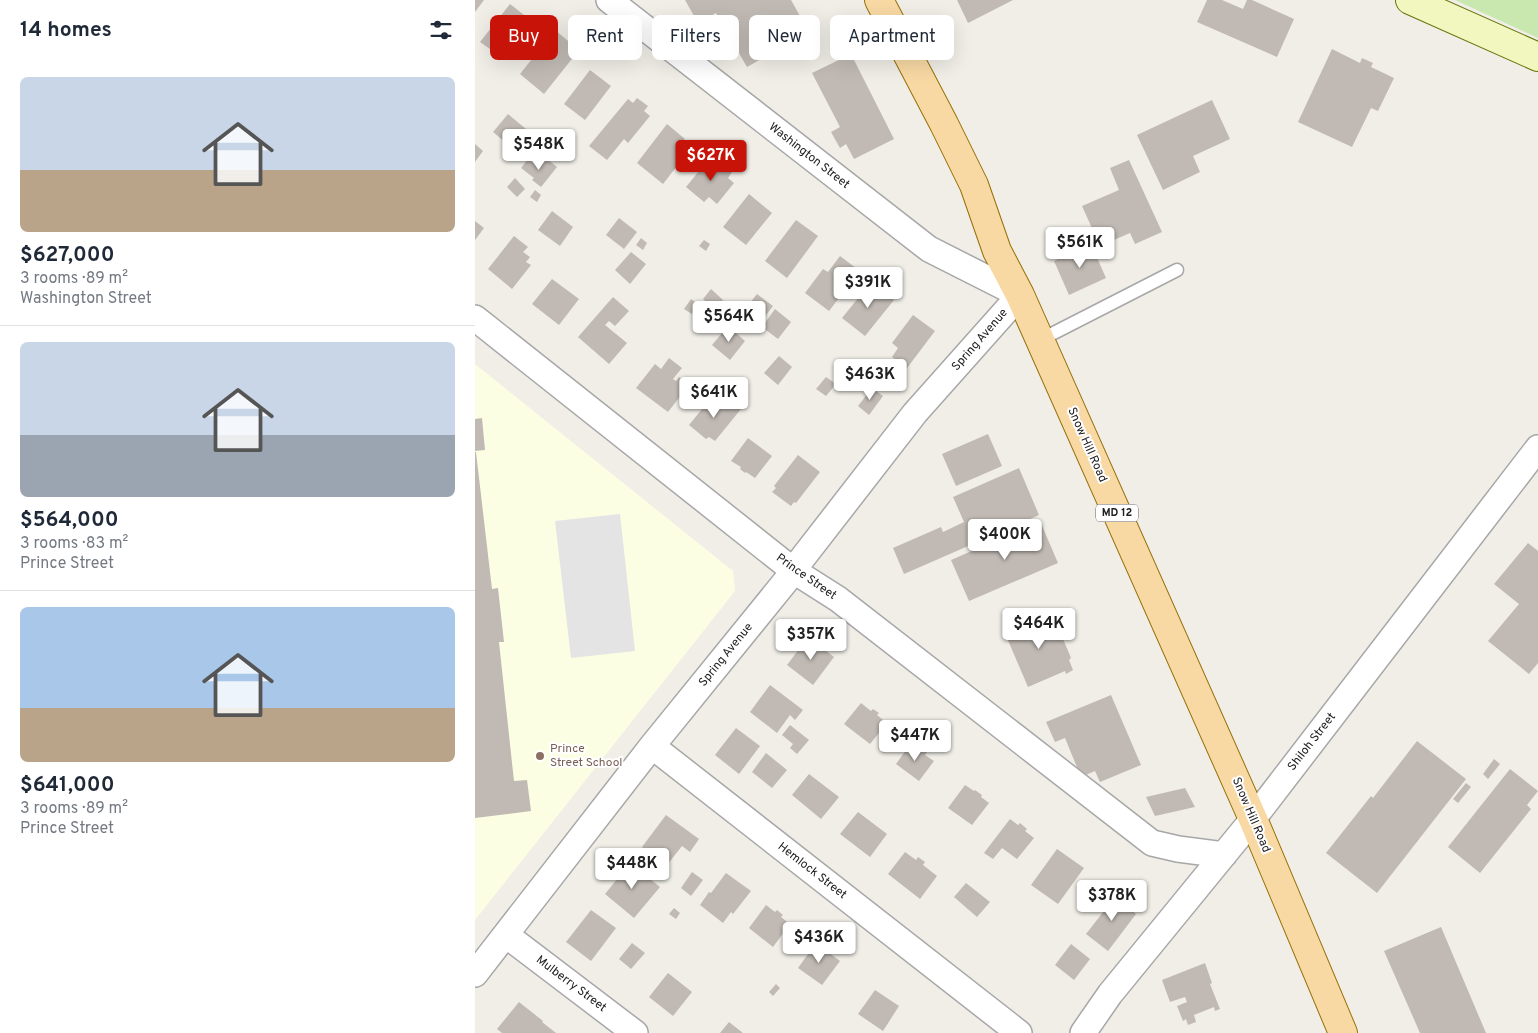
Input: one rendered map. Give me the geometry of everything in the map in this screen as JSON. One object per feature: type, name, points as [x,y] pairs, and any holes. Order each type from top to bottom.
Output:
[{"type":"main road","name":"Snow Hill Road","points":[[879,0],[974,185],[997,251],[1020,294],[1253,819],[1343,1033]]},
{"type":"street","name":"Washington Street","points":[[609,0],[929,249],[1020,294]]},
{"type":"street","points":[[1410,0],[1538,57]]},
{"type":"street","name":"Spring Avenue","points":[[475,974],[653,746],[794,571],[915,413],[1020,294]]},
{"type":"street","name":"Prince Street","points":[[475,318],[794,571],[838,599],[1152,843],[1178,849],[1224,854]]},
{"type":"street","name":"Shiloh Street","points":[[1083,1033],[1110,994],[1253,819],[1538,448]]},
{"type":"street","name":"Hemlock Street","points":[[653,746],[1019,1033]]},
{"type":"street","name":"Mulberry Street","points":[[506,935],[635,1033]]},
{"type":"lane","points":[[1040,340],[1177,270]]},
{"type":"shaded area","name":"Prince Street School","points":[[475,364],[733,571],[735,591],[475,920]]},
{"type":"shaded area","points":[[620,514],[635,651],[571,658],[555,521]]},
{"type":"green space","points":[[1455,0],[1538,0],[1538,38]]},
{"type":"building","points":[[475,0],[484,0],[475,12]]},
{"type":"building","points":[[685,0],[791,0],[799,15],[749,15],[749,60],[759,60],[747,67],[739,53],[739,15],[717,15],[716,13],[712,15],[693,15]]},
{"type":"building","points":[[957,0],[1013,0],[968,23]]},
{"type":"building","points":[[1207,0],[1222,0],[1243,9],[1247,0],[1252,0],[1294,19],[1277,57],[1197,22]]},
{"type":"building","points":[[510,4],[524,15],[501,15]]},
{"type":"building","points":[[490,29],[490,49],[480,42]]},
{"type":"building","points":[[558,32],[568,41],[568,60],[571,60],[544,94],[520,74],[531,60],[558,60]]},
{"type":"building","points":[[1332,49],[1360,63],[1362,58],[1373,63],[1371,67],[1394,78],[1378,111],[1371,108],[1352,147],[1298,122]]},
{"type":"building","points":[[839,60],[854,60],[894,139],[854,159],[846,144],[840,148],[831,132],[840,127],[812,73]]},
{"type":"building","points":[[590,70],[611,86],[585,120],[564,104]]},
{"type":"building","points":[[637,98],[648,106],[644,111],[650,116],[628,143],[624,139],[607,160],[589,146],[628,99],[633,103]]},
{"type":"building","points":[[1212,100],[1230,139],[1193,156],[1200,172],[1163,190],[1137,135]]},
{"type":"building","points":[[508,114],[526,129],[511,147],[493,132]]},
{"type":"building","points":[[667,124],[685,139],[683,141],[691,148],[663,184],[637,163]]},
{"type":"building","points":[[475,144],[483,151],[475,162]]},
{"type":"building","points":[[528,159],[539,168],[547,159],[557,167],[541,187],[532,180],[534,178],[521,168]]},
{"type":"building","points":[[708,160],[715,167],[719,162],[732,172],[728,178],[734,183],[717,204],[709,197],[704,202],[686,187]]},
{"type":"building","points":[[1129,160],[1162,232],[1135,244],[1130,233],[1100,246],[1082,206],[1119,190],[1110,168]]},
{"type":"building","points":[[515,178],[525,189],[517,197],[507,187]]},
{"type":"building","points":[[535,190],[541,195],[537,202],[530,197]]},
{"type":"building","points":[[749,194],[772,213],[746,245],[723,227]]},
{"type":"building","points":[[552,211],[573,227],[560,246],[538,230]]},
{"type":"building","points":[[619,218],[637,232],[624,249],[606,235]]},
{"type":"building","points":[[796,220],[818,236],[787,278],[765,261]]},
{"type":"building","points":[[475,221],[484,228],[475,240]]},
{"type":"building","points":[[514,236],[528,247],[523,252],[530,257],[526,262],[531,265],[512,289],[488,269]]},
{"type":"building","points":[[641,238],[647,243],[643,250],[636,245]]},
{"type":"building","points":[[704,240],[710,244],[706,251],[699,246]]},
{"type":"building","points":[[1091,244],[1106,278],[1069,295],[1054,261]]},
{"type":"building","points":[[631,252],[646,264],[630,284],[615,270]]},
{"type":"building","points":[[840,256],[860,271],[829,311],[805,293],[823,269],[828,272]]},
{"type":"building","points":[[552,279],[579,299],[559,325],[532,304]]},
{"type":"building","points":[[871,282],[894,300],[865,336],[842,318]]},
{"type":"building","points":[[711,289],[723,300],[715,310],[703,299]]},
{"type":"building","points":[[757,294],[773,306],[759,324],[743,312]]},
{"type":"building","points":[[613,297],[629,311],[615,326],[609,321],[605,325],[627,343],[609,364],[578,337]]},
{"type":"building","points":[[691,299],[699,305],[692,314],[684,309]]},
{"type":"building","points":[[775,309],[791,322],[778,339],[762,327]]},
{"type":"building","points":[[913,315],[935,331],[907,368],[892,357],[898,348],[892,343]]},
{"type":"building","points":[[728,326],[745,341],[730,360],[712,345]]},
{"type":"building","points":[[779,356],[792,367],[778,385],[764,373]]},
{"type":"building","points":[[669,358],[682,368],[673,379],[676,381],[679,377],[689,385],[668,412],[636,388],[655,364],[661,369]]},
{"type":"building","points":[[826,377],[836,384],[826,396],[816,389]]},
{"type":"building","points":[[872,388],[883,396],[869,415],[858,406]]},
{"type":"building","points":[[711,398],[725,409],[731,401],[741,409],[715,441],[709,437],[706,439],[689,425]]},
{"type":"building","points":[[482,418],[485,450],[475,451],[475,419]]},
{"type":"building","points":[[988,434],[1002,466],[956,486],[942,454]]},
{"type":"building","points":[[748,438],[772,456],[755,478],[745,473],[740,469],[741,467],[731,461]]},
{"type":"building","points":[[475,452],[492,589],[498,588],[504,642],[499,642],[514,781],[527,780],[531,811],[475,818]]},
{"type":"building","points":[[798,455],[820,472],[796,503],[794,502],[791,506],[772,492],[776,488],[774,486]]},
{"type":"building","points":[[1019,468],[1039,515],[904,574],[893,548],[941,527],[943,532],[964,522],[953,497]]},
{"type":"building","points":[[1040,521],[1058,563],[969,601],[951,560]]},
{"type":"building","points":[[1528,543],[1538,551],[1538,663],[1529,674],[1488,641],[1519,604],[1494,584]]},
{"type":"building","points":[[1049,613],[1053,623],[1056,622],[1071,658],[1069,660],[1073,670],[1066,674],[1065,671],[1028,687],[1004,631]]},
{"type":"building","points":[[808,637],[834,657],[813,685],[787,665]]},
{"type":"building","points":[[770,685],[803,710],[795,720],[790,715],[777,733],[750,712]]},
{"type":"building","points":[[1111,695],[1141,765],[1100,782],[1095,771],[1081,777],[1065,738],[1055,742],[1046,722]]},
{"type":"building","points":[[861,703],[871,711],[873,709],[879,713],[877,715],[887,723],[870,744],[844,724]]},
{"type":"building","points":[[790,725],[809,740],[797,754],[790,748],[793,744],[782,735]]},
{"type":"building","points":[[736,728],[760,746],[739,774],[715,755]]},
{"type":"building","points":[[884,741],[890,746],[884,753],[878,748]]},
{"type":"building","points":[[1417,741],[1466,779],[1377,893],[1326,853],[1371,796],[1373,798]]},
{"type":"building","points":[[911,743],[921,750],[922,748],[927,752],[925,755],[934,761],[919,781],[896,764]]},
{"type":"building","points":[[766,753],[787,770],[772,788],[752,772]]},
{"type":"building","points":[[1494,759],[1500,764],[1488,779],[1483,774]]},
{"type":"building","points":[[1510,769],[1538,791],[1527,805],[1531,809],[1480,873],[1448,847]]},
{"type":"building","points":[[809,774],[839,797],[821,819],[792,795]]},
{"type":"building","points":[[1466,783],[1471,787],[1458,803],[1453,799]]},
{"type":"building","points":[[965,785],[982,795],[981,797],[989,803],[972,825],[948,808]]},
{"type":"building","points":[[1185,788],[1195,807],[1155,816],[1146,797]]},
{"type":"building","points":[[858,812],[887,834],[870,857],[840,834]]},
{"type":"building","points":[[666,815],[699,839],[690,852],[682,846],[667,865],[642,847]]},
{"type":"building","points":[[1010,819],[1018,825],[1020,823],[1027,829],[1025,831],[1034,838],[1017,859],[1002,848],[993,859],[984,853]]},
{"type":"building","points":[[1057,849],[1084,868],[1058,904],[1031,885]]},
{"type":"building","points":[[905,852],[916,860],[918,857],[925,862],[923,865],[937,876],[920,899],[888,874]]},
{"type":"building","points":[[630,863],[660,887],[634,918],[605,894]]},
{"type":"building","points":[[692,872],[703,880],[691,896],[681,888]]},
{"type":"building","points":[[726,873],[751,891],[733,914],[731,912],[723,923],[700,905]]},
{"type":"building","points":[[966,883],[990,902],[977,917],[954,897]]},
{"type":"building","points":[[1118,893],[1133,905],[1130,909],[1136,914],[1108,951],[1086,934]]},
{"type":"building","points":[[766,905],[775,912],[777,910],[783,915],[781,917],[790,924],[773,947],[749,928]]},
{"type":"building","points":[[674,908],[680,913],[676,919],[669,914]]},
{"type":"building","points":[[591,910],[616,928],[591,961],[566,942]]},
{"type":"building","points":[[1441,927],[1486,1033],[1420,1033],[1384,951]]},
{"type":"building","points":[[632,943],[645,953],[631,969],[619,959]]},
{"type":"building","points":[[816,943],[840,961],[822,985],[798,968]]},
{"type":"building","points":[[1071,944],[1090,959],[1074,980],[1055,965]]},
{"type":"building","points":[[1205,963],[1212,983],[1210,984],[1220,1009],[1215,1011],[1214,1007],[1194,1015],[1196,1022],[1188,1025],[1186,1019],[1183,1021],[1177,1006],[1187,1002],[1185,997],[1170,1002],[1162,980]]},
{"type":"building","points":[[668,973],[692,992],[673,1016],[649,997]]},
{"type":"building","points":[[776,984],[780,988],[773,996],[769,992]]},
{"type":"building","points":[[875,990],[899,1006],[883,1031],[858,1014]]},
{"type":"building","points":[[519,1002],[556,1033],[502,1033],[497,1029]]},
{"type":"building","points":[[729,1022],[743,1033],[720,1033]]},
{"type":"place","name":"Prince Street School","points":[[540,756]]}]
